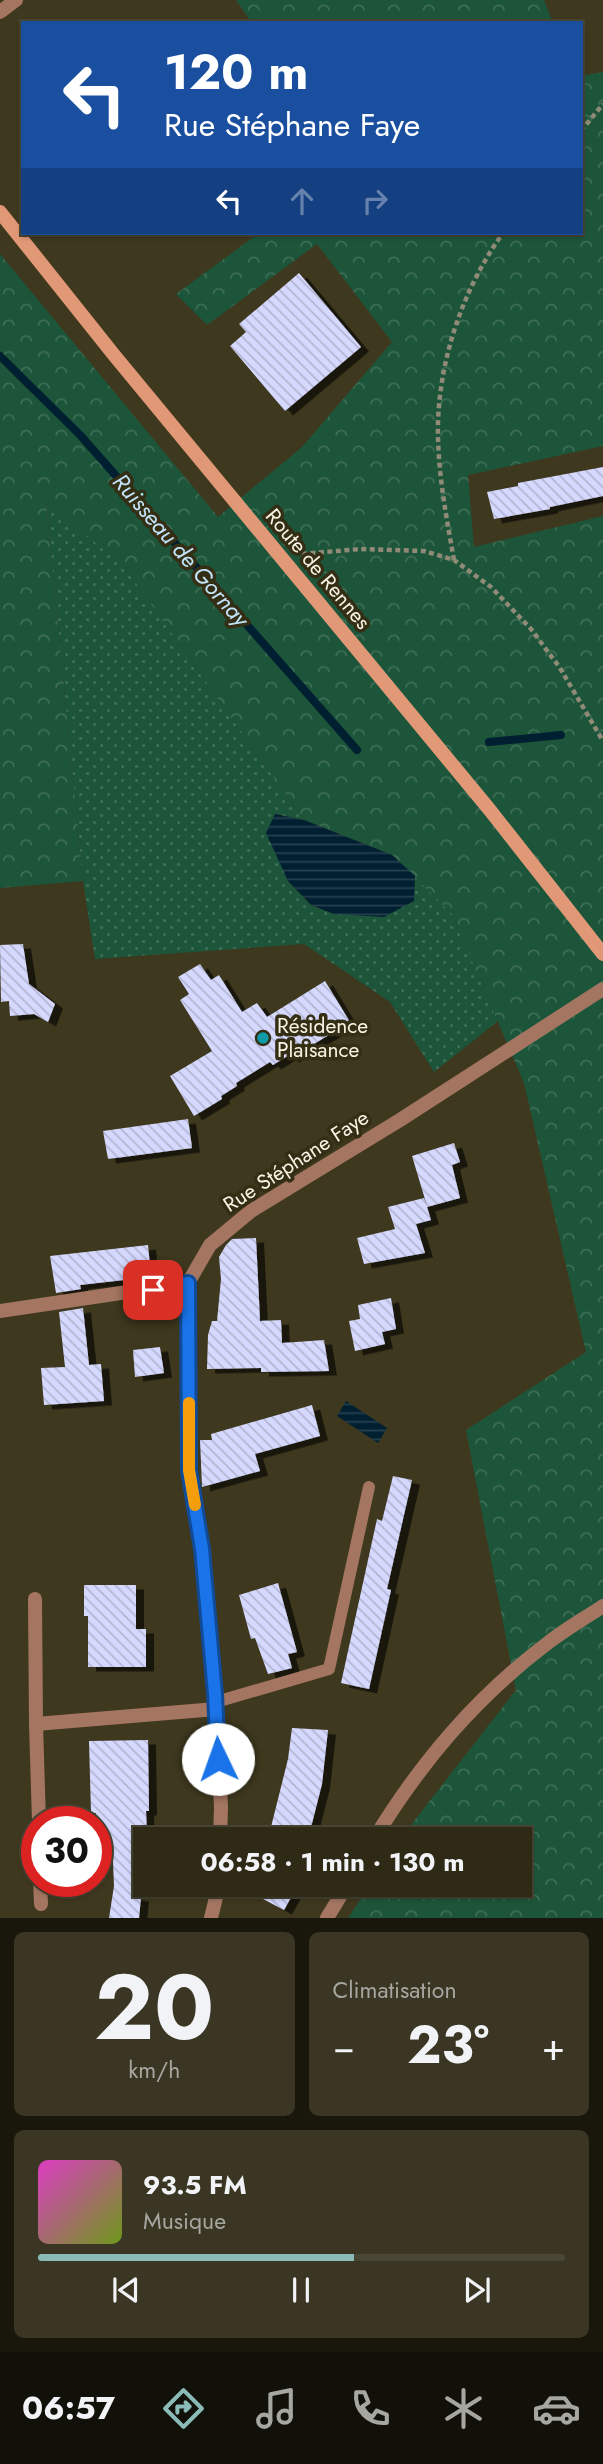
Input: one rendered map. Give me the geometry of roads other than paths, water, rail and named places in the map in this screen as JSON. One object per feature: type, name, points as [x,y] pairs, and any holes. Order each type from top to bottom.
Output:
[{"type":"main road","name":"Route de Rennes","points":[[0,212],[114,355],[601,947]]},
{"type":"street","points":[[0,12],[16,0]]},
{"type":"street","name":"Rue Stéphane Faye","points":[[188,1283],[210,1245],[250,1211],[400,1120],[603,989]]},
{"type":"street","points":[[0,1311],[188,1283],[189,1470],[202,1549],[216,1706],[220,1827]]},
{"type":"street","points":[[35,1599],[39,1806]]},
{"type":"street","points":[[382,1827],[435,1750],[486,1694],[550,1641],[603,1606]]},
{"type":"street","points":[[36,1724],[216,1706]]},
{"type":"street","points":[[41,1897],[41,1903]]},
{"type":"street","points":[[211,1918],[216,1897]]},
{"type":"street","points":[[327,1918],[340,1897]]},
{"type":"lane","points":[[216,1706],[329,1669],[369,1487]]},
{"type":"water","points":[[275,814],[304,820],[392,855],[415,876],[414,901],[384,917],[334,914],[311,905],[288,881],[266,833]]},
{"type":"water","points":[[346,1401],[387,1428],[378,1443],[337,1416]]},
{"type":"waterway","name":"Ruisseau de Gornay","points":[[0,356],[81,436],[357,750]]},
{"type":"waterway","points":[[489,742],[561,735]]},
{"type":"place","name":"Résidence Plaisance","points":[[263,1038]]}]
